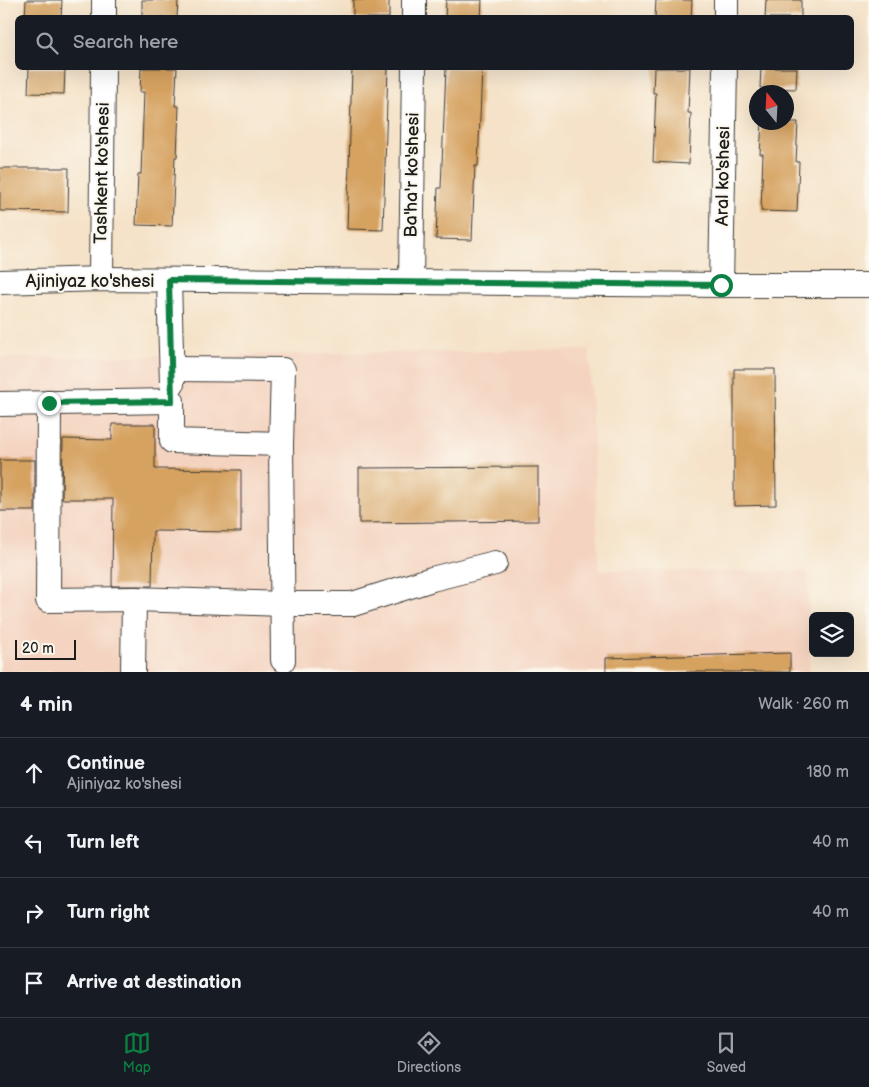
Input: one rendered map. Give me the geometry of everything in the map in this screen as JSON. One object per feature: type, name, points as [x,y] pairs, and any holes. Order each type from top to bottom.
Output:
[{"type":"street","points":[[104,0],[104,15]]},
{"type":"street","points":[[414,0],[414,15]]},
{"type":"street","points":[[726,0],[726,15]]},
{"type":"street","name":"Tashkent ko'shesi","points":[[101,279],[103,70]]},
{"type":"street","name":"Ba'ha'r ko'shesi","points":[[411,282],[414,70]]},
{"type":"street","name":"Aral ko'shesi","points":[[721,285],[725,70]]},
{"type":"street","name":"Ajiniyaz ko'shesi","points":[[0,282],[101,279],[869,285]]},
{"type":"street","points":[[169,280],[172,441],[281,444]]},
{"type":"street","points":[[172,369],[283,370],[281,444],[283,660]]},
{"type":"street","points":[[0,404],[172,401]]},
{"type":"street","points":[[49,403],[48,600],[134,599],[283,604],[352,604],[432,579],[495,563]]},
{"type":"street","points":[[132,672],[134,599]]},
{"type":"shaded area","points":[[589,350],[599,570],[808,572],[810,672],[0,672],[0,358]]},
{"type":"building","points":[[26,0],[62,0],[61,15],[25,15]]},
{"type":"building","points":[[142,0],[178,0],[177,15],[142,15]]},
{"type":"building","points":[[353,0],[389,0],[389,15],[353,15]]},
{"type":"building","points":[[446,0],[482,0],[481,15],[445,15]]},
{"type":"building","points":[[656,0],[692,0],[691,15],[655,15]]},
{"type":"building","points":[[766,0],[801,0],[801,15],[765,15]]},
{"type":"building","points":[[29,70],[65,70],[64,94],[28,93]]},
{"type":"building","points":[[141,70],[177,70],[175,106],[179,106],[172,226],[136,225],[138,174],[141,174],[144,92],[140,92]]},
{"type":"building","points":[[352,70],[388,70],[383,230],[347,229]]},
{"type":"building","points":[[446,70],[482,70],[478,166],[475,166],[472,240],[436,239],[438,188],[441,188]]},
{"type":"building","points":[[654,70],[690,70],[688,113],[691,113],[689,164],[653,162],[656,93],[653,93]]},
{"type":"building","points":[[761,70],[797,70],[796,89],[794,89],[794,85],[760,85]]},
{"type":"building","points":[[794,122],[798,122],[796,162],[799,162],[797,212],[761,211],[763,154],[760,154],[762,130],[794,130]]},
{"type":"building","points":[[0,168],[69,168],[68,212],[0,211]]},
{"type":"building","points":[[734,369],[775,369],[776,505],[734,506]]},
{"type":"building","points":[[112,424],[155,424],[155,469],[241,470],[241,532],[153,531],[152,586],[112,586],[113,499],[62,499],[63,439],[112,440]]},
{"type":"building","points":[[0,460],[35,460],[35,511],[0,511]]},
{"type":"building","points":[[538,467],[538,521],[359,523],[359,468]]},
{"type":"building","points":[[790,653],[790,672],[606,672],[606,658]]},
{"type":"route","points":[[49,403],[172,401],[169,280],[721,285]]}]
